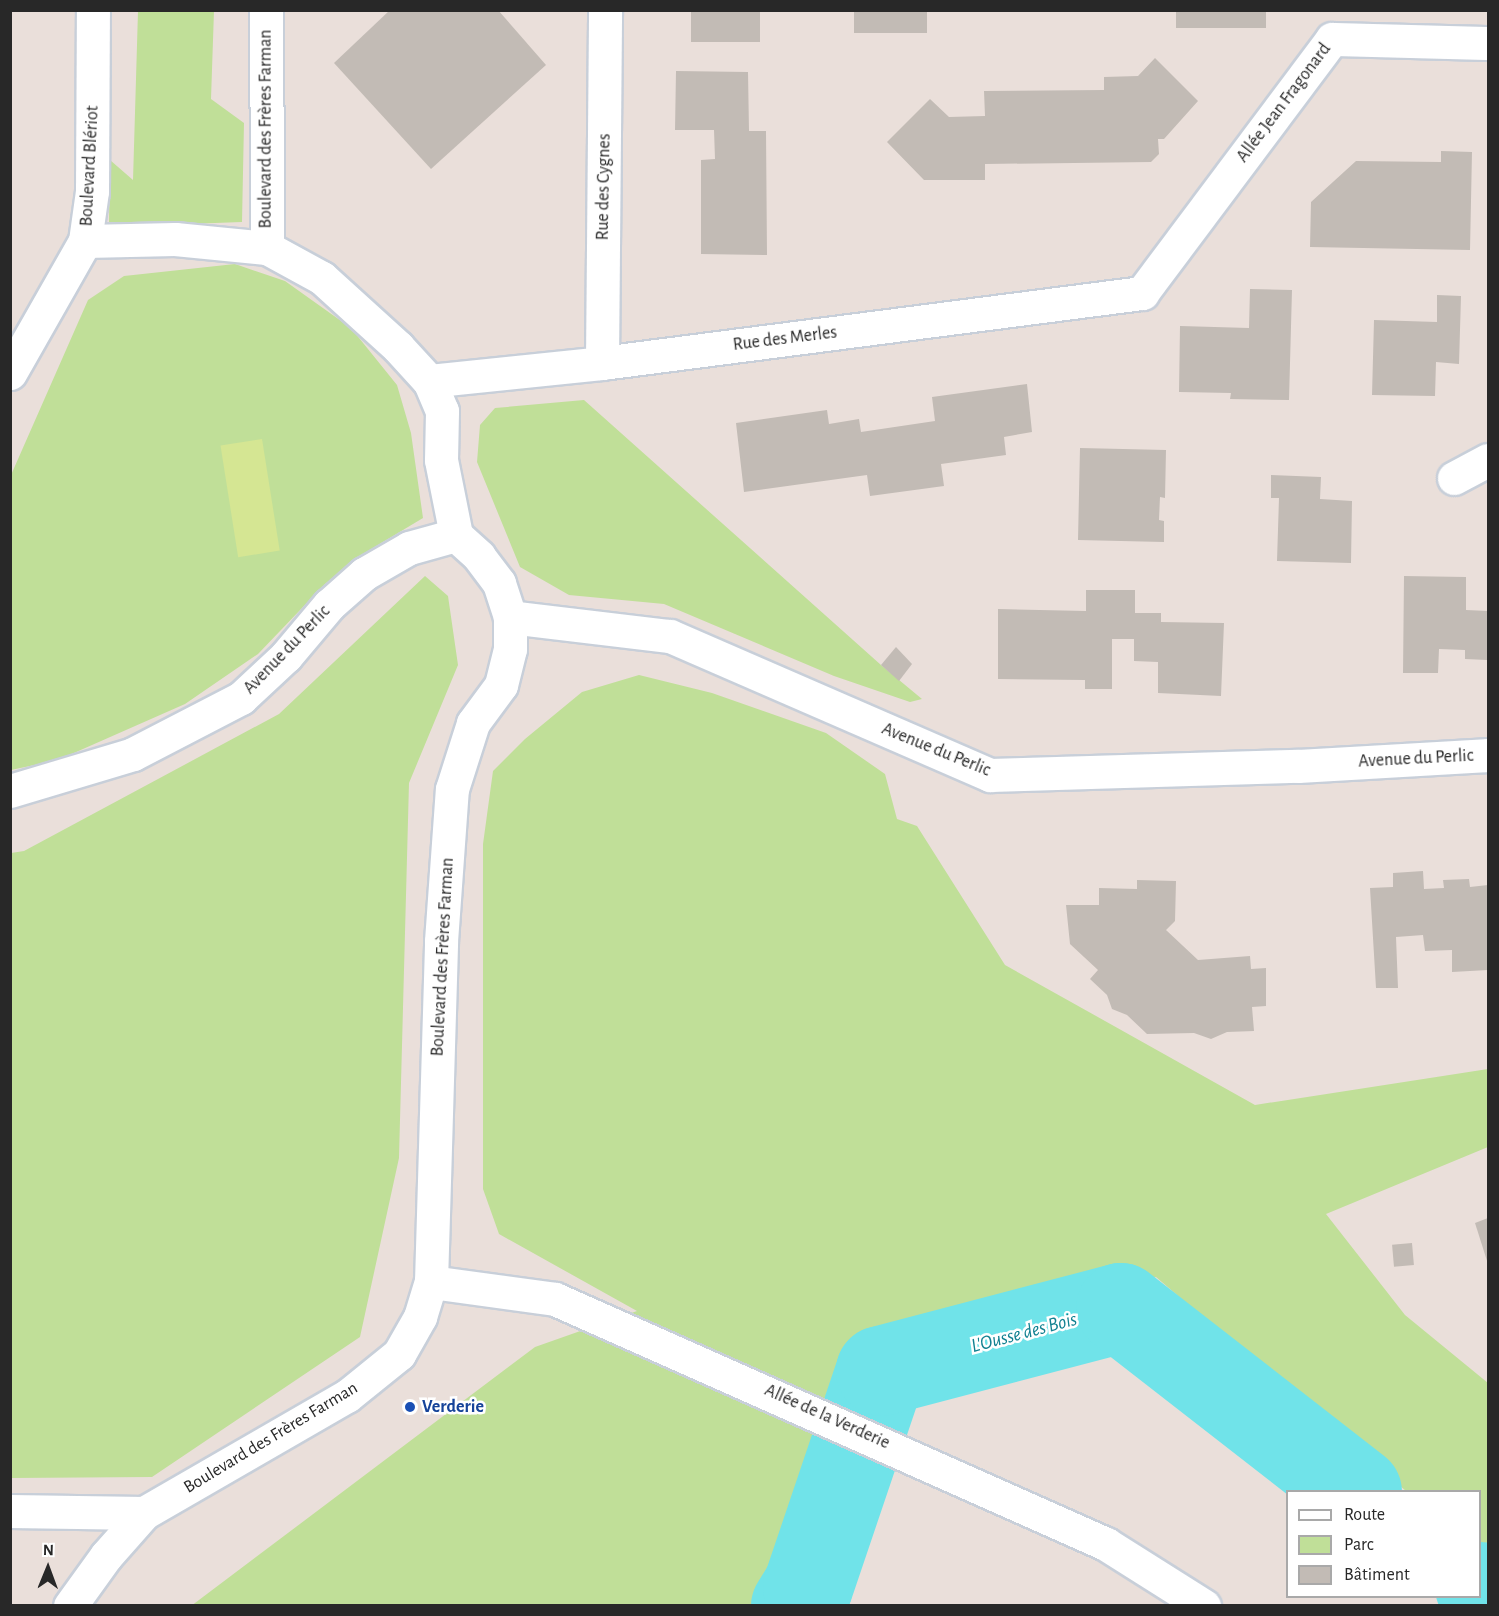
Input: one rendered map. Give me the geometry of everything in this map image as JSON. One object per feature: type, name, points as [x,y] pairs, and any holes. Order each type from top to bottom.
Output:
[{"type":"street","name":"Boulevard Blériot","points":[[10,373],[85,241],[92,191],[93,10]]},
{"type":"street","name":"Boulevard des Frères Farman","points":[[266,10],[267,248]]},
{"type":"street","name":"Rue des Cygnes","points":[[602,363],[605,10]]},
{"type":"street","name":"Allée Jean Fragonard","points":[[1142,293],[1332,39],[1488,44]]},
{"type":"street","name":"Boulevard des Frères Farman","points":[[70,1605],[106,1556],[144,1513],[347,1396],[399,1353],[420,1317],[430,1282],[441,941],[452,789],[473,723],[501,685],[510,649],[510,617],[499,583],[479,556],[456,536],[441,460],[441,411],[429,381],[398,347],[322,278],[267,248],[175,238],[85,241]]},
{"type":"street","name":"Rue des Merles","points":[[429,381],[602,363],[1142,293]]},
{"type":"street","points":[[1454,478],[1488,460]]},
{"type":"street","name":"Avenue du Perlic","points":[[10,791],[133,754],[241,698],[286,656],[329,605],[364,574],[409,548],[456,536]]},
{"type":"street","name":"Avenue du Perlic","points":[[510,617],[670,636],[990,775],[1298,766],[1488,755]]},
{"type":"street","name":"Allée de la Verderie","points":[[430,1282],[555,1299],[897,1448],[1106,1544],[1204,1605]]},
{"type":"street","points":[[10,1511],[144,1513]]},
{"type":"green space","points":[[138,11],[214,11],[211,99],[244,123],[242,222],[160,225],[109,222],[110,160],[133,180]]},
{"type":"green space","points":[[235,264],[285,281],[351,328],[397,385],[411,433],[423,518],[373,548],[325,584],[258,654],[185,704],[58,760],[11,770],[11,475],[88,300],[124,276]]},
{"type":"green space","points":[[584,400],[922,699],[910,702],[834,676],[664,604],[569,595],[520,567],[477,462],[480,425],[495,408]]},
{"type":"green space","points":[[262,439],[280,551],[238,557],[221,446]]},
{"type":"green space","points":[[425,576],[448,596],[458,665],[409,783],[399,1158],[360,1337],[152,1477],[11,1478],[11,853],[24,851],[279,714]]},
{"type":"green space","points":[[639,675],[712,693],[826,733],[885,774],[897,819],[917,826],[1005,965],[1255,1105],[1488,1069],[1488,1147],[1326,1214],[1405,1315],[1488,1383],[1488,1563],[1481,1556],[1481,1490],[1405,1490],[1156,1277],[859,1359],[757,1605],[191,1606],[535,1347],[637,1311],[499,1234],[483,1189],[483,844],[493,771],[525,739],[582,692]]},
{"type":"building","points":[[390,10],[498,10],[546,65],[431,169],[334,63]]},
{"type":"building","points":[[691,10],[760,10],[760,42],[691,42]]},
{"type":"building","points":[[854,10],[927,10],[927,33],[854,33]]},
{"type":"building","points":[[1176,10],[1266,10],[1266,28],[1176,28]]},
{"type":"building","points":[[1155,58],[1198,101],[1164,139],[1158,139],[1159,154],[1151,162],[985,164],[985,180],[924,180],[887,142],[930,99],[949,117],[985,116],[984,91],[1104,90],[1104,77],[1138,76]]},
{"type":"building","points":[[676,71],[748,72],[749,131],[766,131],[767,255],[701,254],[701,160],[715,159],[714,130],[675,130]]},
{"type":"building","points":[[1441,151],[1472,152],[1470,250],[1310,247],[1311,202],[1356,161],[1441,162]]},
{"type":"building","points":[[1250,289],[1292,290],[1289,400],[1230,399],[1231,393],[1179,392],[1180,326],[1249,328]]},
{"type":"building","points":[[1437,295],[1461,296],[1459,364],[1436,362],[1435,396],[1372,395],[1374,320],[1437,322]]},
{"type":"building","points":[[1027,384],[1032,432],[1004,437],[1006,455],[941,464],[944,486],[870,496],[867,475],[744,492],[736,423],[827,410],[829,424],[859,419],[861,432],[935,421],[932,397]]},
{"type":"building","points":[[1080,448],[1166,450],[1165,498],[1160,497],[1159,520],[1164,521],[1164,542],[1078,540]]},
{"type":"building","points":[[1271,475],[1321,477],[1320,499],[1352,501],[1351,563],[1277,561],[1279,498],[1271,498]]},
{"type":"building","points":[[1404,576],[1466,577],[1466,610],[1488,611],[1487,660],[1465,659],[1465,650],[1439,649],[1438,673],[1403,673]]},
{"type":"building","points":[[1086,590],[1135,590],[1135,613],[1161,613],[1161,622],[1224,623],[1221,696],[1158,693],[1158,662],[1134,661],[1134,639],[1112,639],[1112,689],[1085,689],[1085,680],[998,679],[998,609],[1086,611]]},
{"type":"building","points":[[896,647],[912,664],[899,681],[881,665]]},
{"type":"building","points":[[1423,871],[1424,889],[1444,888],[1443,880],[1469,879],[1470,887],[1488,885],[1488,970],[1452,972],[1452,950],[1425,951],[1423,935],[1396,937],[1398,988],[1376,988],[1370,888],[1393,887],[1393,873]]},
{"type":"building","points":[[1137,880],[1176,881],[1175,921],[1166,930],[1198,960],[1250,956],[1251,969],[1266,968],[1266,1006],[1252,1007],[1254,1031],[1227,1032],[1211,1039],[1194,1033],[1147,1034],[1127,1015],[1112,1009],[1107,995],[1090,979],[1098,970],[1070,944],[1066,905],[1099,905],[1099,888],[1137,889]]},
{"type":"building","points":[[1488,1218],[1488,1264],[1475,1223]]},
{"type":"building","points":[[1412,1243],[1414,1265],[1394,1267],[1392,1245]]},
{"type":"waterway","name":"L'Ousse des Bois","points":[[796,1606],[808,1587],[881,1371],[1121,1308],[1354,1490]]},
{"type":"waterway","name":"L'Ousse des Bois","points":[[1481,1588],[1488,1594]]},
{"type":"place","name":"Verderie","points":[[410,1407]]}]
